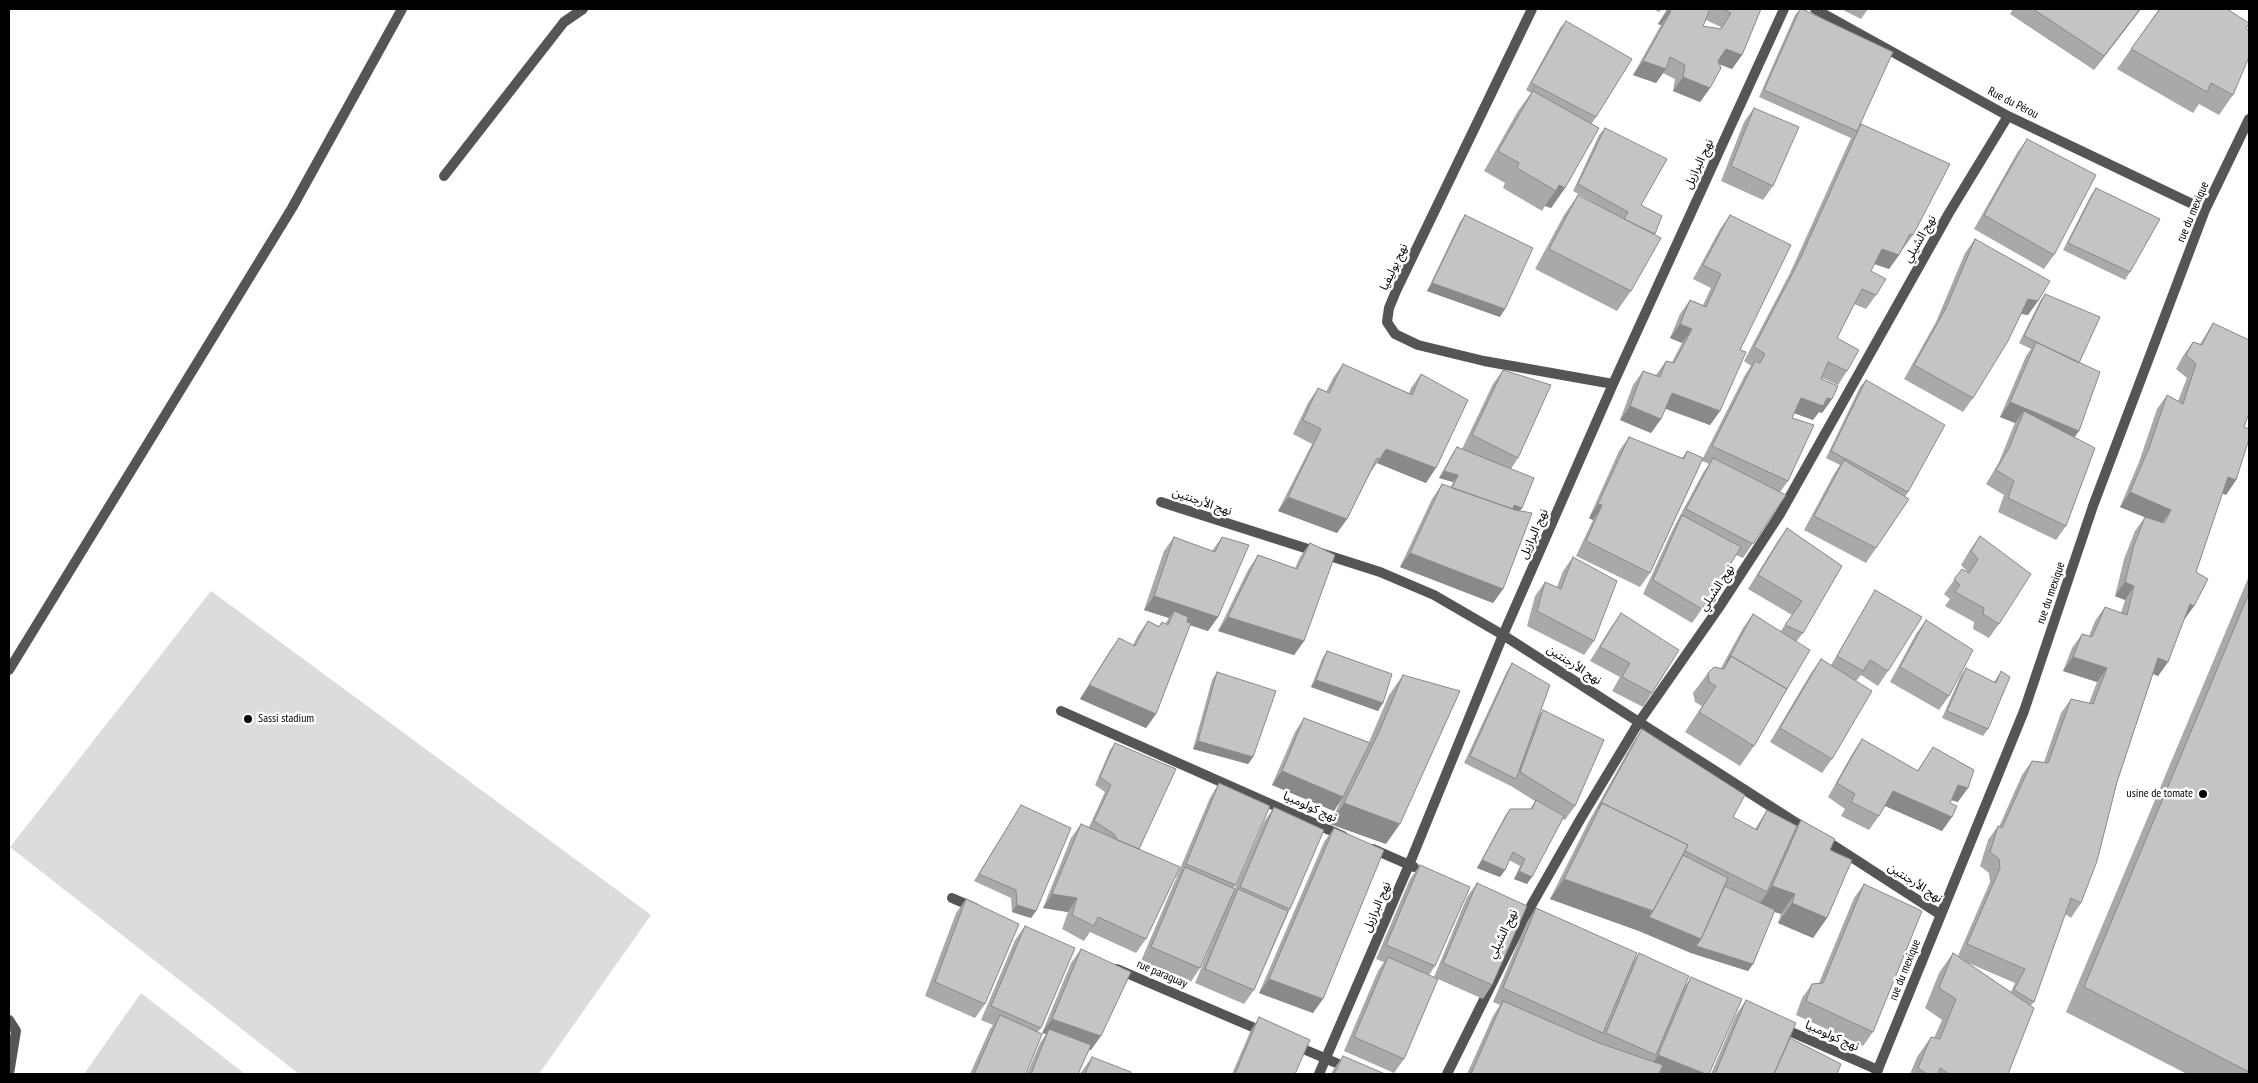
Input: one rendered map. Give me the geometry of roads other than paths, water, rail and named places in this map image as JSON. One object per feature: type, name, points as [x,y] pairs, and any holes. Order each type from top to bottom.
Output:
[{"type":"street","points":[[9,670],[292,208],[402,9]]},
{"type":"street","points":[[444,176],[564,22],[583,9]]},
{"type":"street","name":"نهج بوليفيا","points":[[1532,9],[1396,291],[1389,308],[1387,322],[1395,334],[1418,345],[1502,364],[1613,384]]},
{"type":"street","name":"نهج البرازيل","points":[[1320,1074],[1409,865],[1503,634],[1613,384],[1784,9]]},
{"type":"street","name":"Rue du Pérou","points":[[1814,9],[2008,116],[2205,210]]},
{"type":"street","name":"نهج الشيلي","points":[[1447,1074],[1527,913],[1639,722],[1718,609],[1780,514],[1949,213],[2008,116]]},
{"type":"street","name":"rue du mexique","points":[[1877,1072],[2024,710],[2093,506],[2205,210],[2249,119]]},
{"type":"street","name":"نهج الأرجنتين","points":[[1162,502],[1380,572],[1434,595],[1503,634],[1941,915]]},
{"type":"street","name":"نهج كولومبيا","points":[[1061,711],[1427,872]]},
{"type":"street","points":[[952,898],[988,913]]},
{"type":"street","name":"rue paraguay","points":[[1107,964],[1362,1074]]},
{"type":"street","points":[[9,1020],[16,1031],[9,1074]]},
{"type":"street","name":"نهج كولومبيا","points":[[1770,1022],[1877,1072]]},
{"type":"place","name":"Sassi stadium","points":[[248,719]]},
{"type":"place","name":"usine de tomate","points":[[2203,794]]}]
